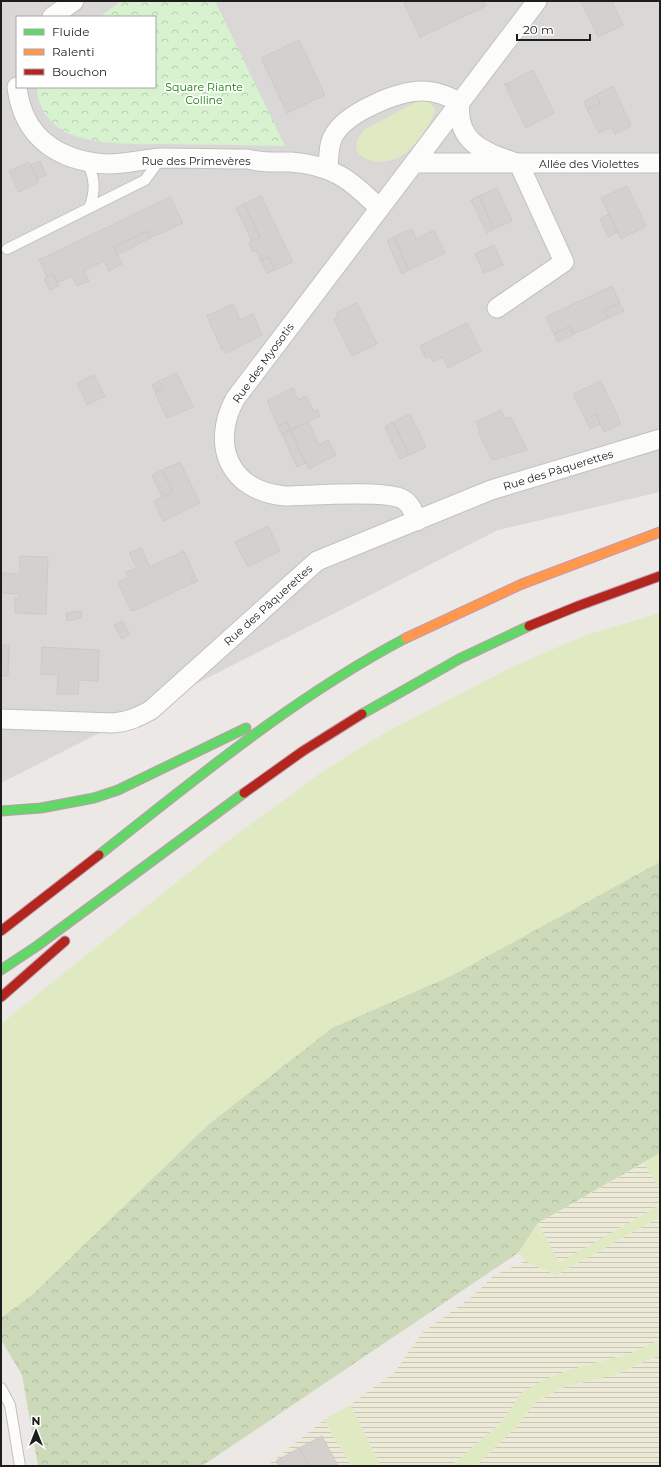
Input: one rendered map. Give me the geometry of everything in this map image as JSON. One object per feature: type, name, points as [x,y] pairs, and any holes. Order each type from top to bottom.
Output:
[{"type":"highway","points":[[1,931],[254,734],[304,698],[358,665],[451,615],[584,559],[660,532]]},
{"type":"highway","points":[[1,970],[37,946],[269,774],[346,723],[421,679],[507,635],[560,611],[660,576]]},
{"type":"highway","points":[[1,811],[55,806],[118,790],[139,781],[304,698]]},
{"type":"highway","points":[[91,918],[175,844]]},
{"type":"highway","points":[[1,997],[73,934]]},
{"type":"street","points":[[53,16],[74,1]]},
{"type":"street","name":"Rue des Myosotis","points":[[417,521],[411,508],[405,500],[398,497],[373,495],[285,496],[270,495],[257,490],[245,483],[228,460],[224,448],[225,423],[235,399],[537,1]]},
{"type":"street","name":"Rue des Primevères","points":[[17,88],[19,102],[24,117],[33,131],[43,142],[71,158],[87,162],[123,163],[161,158],[248,159],[259,162],[300,163],[328,168],[351,183],[379,208]]},
{"type":"street","points":[[328,168],[332,137],[340,125],[373,105],[406,92],[422,91],[440,93],[460,102]]},
{"type":"street","name":"Allée des Violettes","points":[[460,102],[460,121],[469,139],[485,152],[519,164]]},
{"type":"street","name":"Allée des Violettes","points":[[414,163],[660,163]]},
{"type":"street","points":[[497,308],[564,262],[519,164]]},
{"type":"street","name":"Rue des Pâquerettes","points":[[1,719],[113,724],[127,722],[151,710],[317,561],[491,490],[660,439]]},
{"type":"lane","points":[[7,249],[145,180],[161,158]]},
{"type":"lane","points":[[87,162],[92,173],[94,186],[93,198],[89,208]]},
{"type":"lane","points":[[1,1388],[10,1405],[20,1466]]},
{"type":"shaded area","points":[[1,1],[660,1],[660,492],[498,530],[1,783]]},
{"type":"shaded area","points":[[644,1163],[660,1190],[660,1205],[559,1263],[538,1223]]},
{"type":"shaded area","points":[[660,1217],[660,1340],[632,1353],[569,1370],[520,1394],[504,1420],[451,1466],[381,1466],[350,1405],[395,1372],[422,1333],[473,1296],[493,1276],[525,1261],[556,1275]]},
{"type":"shaded area","points":[[660,1355],[660,1466],[476,1466],[516,1427],[536,1402],[566,1386],[599,1379]]},
{"type":"shaded area","points":[[324,1420],[351,1466],[266,1466],[269,1464]]},
{"type":"green space","name":"Square Riante Colline","points":[[121,1],[215,1],[285,146],[132,144],[94,141],[63,131],[51,121],[42,109],[39,102],[37,88],[156,88],[156,16],[101,16]]},
{"type":"green space","points":[[420,100],[429,101],[435,112],[424,132],[408,151],[395,159],[377,162],[363,157],[358,152],[356,146],[358,139],[364,130]]},
{"type":"green space","points":[[660,613],[660,862],[451,976],[332,1028],[209,1124],[32,1295],[1,1318],[1,1024],[224,844],[322,772],[383,734],[516,665],[586,635]]},
{"type":"green space","points":[[660,862],[660,1153],[538,1223],[518,1253],[202,1466],[38,1466],[22,1375],[1,1340],[1,1318],[32,1295],[209,1124],[332,1028],[451,976]]},
{"type":"green space","points":[[660,1153],[660,1190],[644,1163]]},
{"type":"green space","points":[[660,1205],[660,1217],[556,1275],[525,1261],[518,1253],[538,1223],[559,1263]]},
{"type":"green space","points":[[660,1340],[660,1355],[615,1375],[566,1386],[536,1402],[516,1427],[476,1466],[451,1466],[504,1420],[520,1394],[543,1380],[569,1370],[632,1353]]},
{"type":"green space","points":[[350,1405],[381,1466],[351,1466],[324,1420]]},
{"type":"building","points":[[403,1],[484,1],[486,6],[420,37]]},
{"type":"building","points":[[581,1],[612,1],[623,25],[598,37]]},
{"type":"building","points":[[299,40],[325,95],[287,113],[261,58]]},
{"type":"building","points":[[533,70],[554,113],[526,128],[507,89],[510,88],[508,83]]},
{"type":"building","points":[[508,83],[510,88],[507,89],[504,84]]},
{"type":"building","points":[[613,86],[631,126],[615,134],[611,127],[599,133],[587,109],[600,103],[596,95]]},
{"type":"building","points":[[596,95],[600,103],[587,109],[584,101]]},
{"type":"building","points":[[40,161],[46,175],[37,179],[31,165]]},
{"type":"building","points":[[29,162],[39,182],[19,192],[9,171]]},
{"type":"building","points":[[627,186],[646,226],[621,239],[601,198]]},
{"type":"building","points":[[497,188],[512,221],[494,229],[479,196]]},
{"type":"building","points":[[261,196],[293,262],[275,270],[269,257],[261,261],[256,250],[253,252],[249,243],[260,237],[244,204]]},
{"type":"building","points":[[479,196],[494,229],[487,233],[471,200]]},
{"type":"building","points":[[170,197],[183,223],[150,238],[147,231],[114,247],[122,264],[109,271],[104,261],[84,271],[89,281],[77,286],[72,276],[57,283],[53,274],[47,277],[39,260]]},
{"type":"building","points":[[244,204],[260,237],[252,241],[236,208]]},
{"type":"building","points":[[609,214],[617,232],[608,237],[600,219]]},
{"type":"building","points":[[412,229],[416,239],[434,230],[445,253],[409,270],[394,237]]},
{"type":"building","points":[[147,231],[150,238],[117,255],[114,247]]},
{"type":"building","points":[[394,237],[409,270],[402,274],[387,241]]},
{"type":"building","points":[[494,245],[503,265],[484,273],[475,254]]},
{"type":"building","points":[[269,257],[275,270],[267,273],[261,261]]},
{"type":"building","points":[[53,274],[59,286],[50,290],[44,279]]},
{"type":"building","points":[[612,286],[620,303],[604,310],[608,318],[574,334],[570,326],[554,334],[546,317]]},
{"type":"building","points":[[357,303],[377,344],[352,356],[334,319],[338,317],[336,313]]},
{"type":"building","points":[[620,303],[624,311],[608,318],[604,310]]},
{"type":"building","points":[[233,304],[240,320],[253,314],[262,335],[226,353],[224,349],[222,350],[207,316]]},
{"type":"building","points":[[467,323],[481,351],[448,368],[443,357],[433,362],[430,356],[426,358],[420,346]]},
{"type":"building","points":[[570,326],[574,334],[558,342],[554,334]]},
{"type":"building","points":[[177,373],[193,407],[167,418],[155,392],[163,388],[159,381]]},
{"type":"building","points":[[94,375],[105,396],[87,405],[77,383]]},
{"type":"building","points":[[159,381],[163,388],[155,392],[152,385]]},
{"type":"building","points":[[601,381],[621,424],[604,432],[596,414],[586,420],[573,394]]},
{"type":"building","points":[[293,388],[298,400],[306,396],[314,411],[317,409],[320,416],[290,430],[287,422],[278,426],[267,401]]},
{"type":"building","points":[[501,410],[505,419],[511,417],[527,450],[492,460],[478,432],[480,430],[476,422]]},
{"type":"building","points":[[410,414],[426,447],[409,455],[393,422]]},
{"type":"building","points":[[596,414],[600,424],[590,429],[586,420]]},
{"type":"building","points":[[308,421],[319,445],[328,440],[336,455],[309,469],[290,430]]},
{"type":"building","points":[[287,422],[290,430],[282,434],[278,426]]},
{"type":"building","points":[[393,422],[409,455],[400,459],[385,427]]},
{"type":"building","points":[[290,430],[306,463],[297,467],[282,434]]},
{"type":"building","points":[[180,462],[200,503],[163,521],[154,501],[173,492],[162,470]]},
{"type":"building","points":[[162,470],[173,492],[162,497],[152,475]]},
{"type":"building","points":[[268,526],[280,551],[248,567],[235,542]]},
{"type":"building","points":[[141,548],[150,567],[184,551],[195,576],[191,578],[193,583],[131,611],[118,582],[129,577],[126,572],[137,568],[129,553]]},
{"type":"building","points":[[20,556],[48,557],[46,614],[15,613],[15,598],[19,599],[19,594],[1,593],[2,573],[20,574]]},
{"type":"building","points":[[195,576],[198,581],[193,583],[191,578]]},
{"type":"building","points":[[81,611],[82,618],[67,621],[66,613]]},
{"type":"building","points":[[122,621],[130,634],[122,639],[114,625]]},
{"type":"building","points":[[1,645],[9,645],[8,676],[1,676]]},
{"type":"building","points":[[42,647],[99,650],[98,681],[79,680],[78,694],[57,694],[58,675],[41,674]]},
{"type":"building","points":[[322,1436],[338,1466],[309,1466],[299,1448]]},
{"type":"building","points":[[299,1448],[309,1466],[279,1466],[276,1461]]},
{"type":"traffic: fast","points":[[362,714],[459,659],[529,626]]},
{"type":"traffic: fast","points":[[99,855],[210,768],[285,712],[365,661],[406,638]]},
{"type":"traffic: fast","points":[[1,811],[41,808],[94,798],[118,790],[246,728]]},
{"type":"traffic: fast","points":[[1,970],[37,946],[244,793]]},
{"type":"traffic: slow","points":[[406,638],[522,584],[660,532]]},
{"type":"traffic: jam","points":[[529,626],[578,606],[660,576]]},
{"type":"traffic: jam","points":[[244,793],[303,751],[362,714]]},
{"type":"traffic: jam","points":[[1,931],[99,855]]},
{"type":"traffic: jam","points":[[1,997],[65,941]]}]
